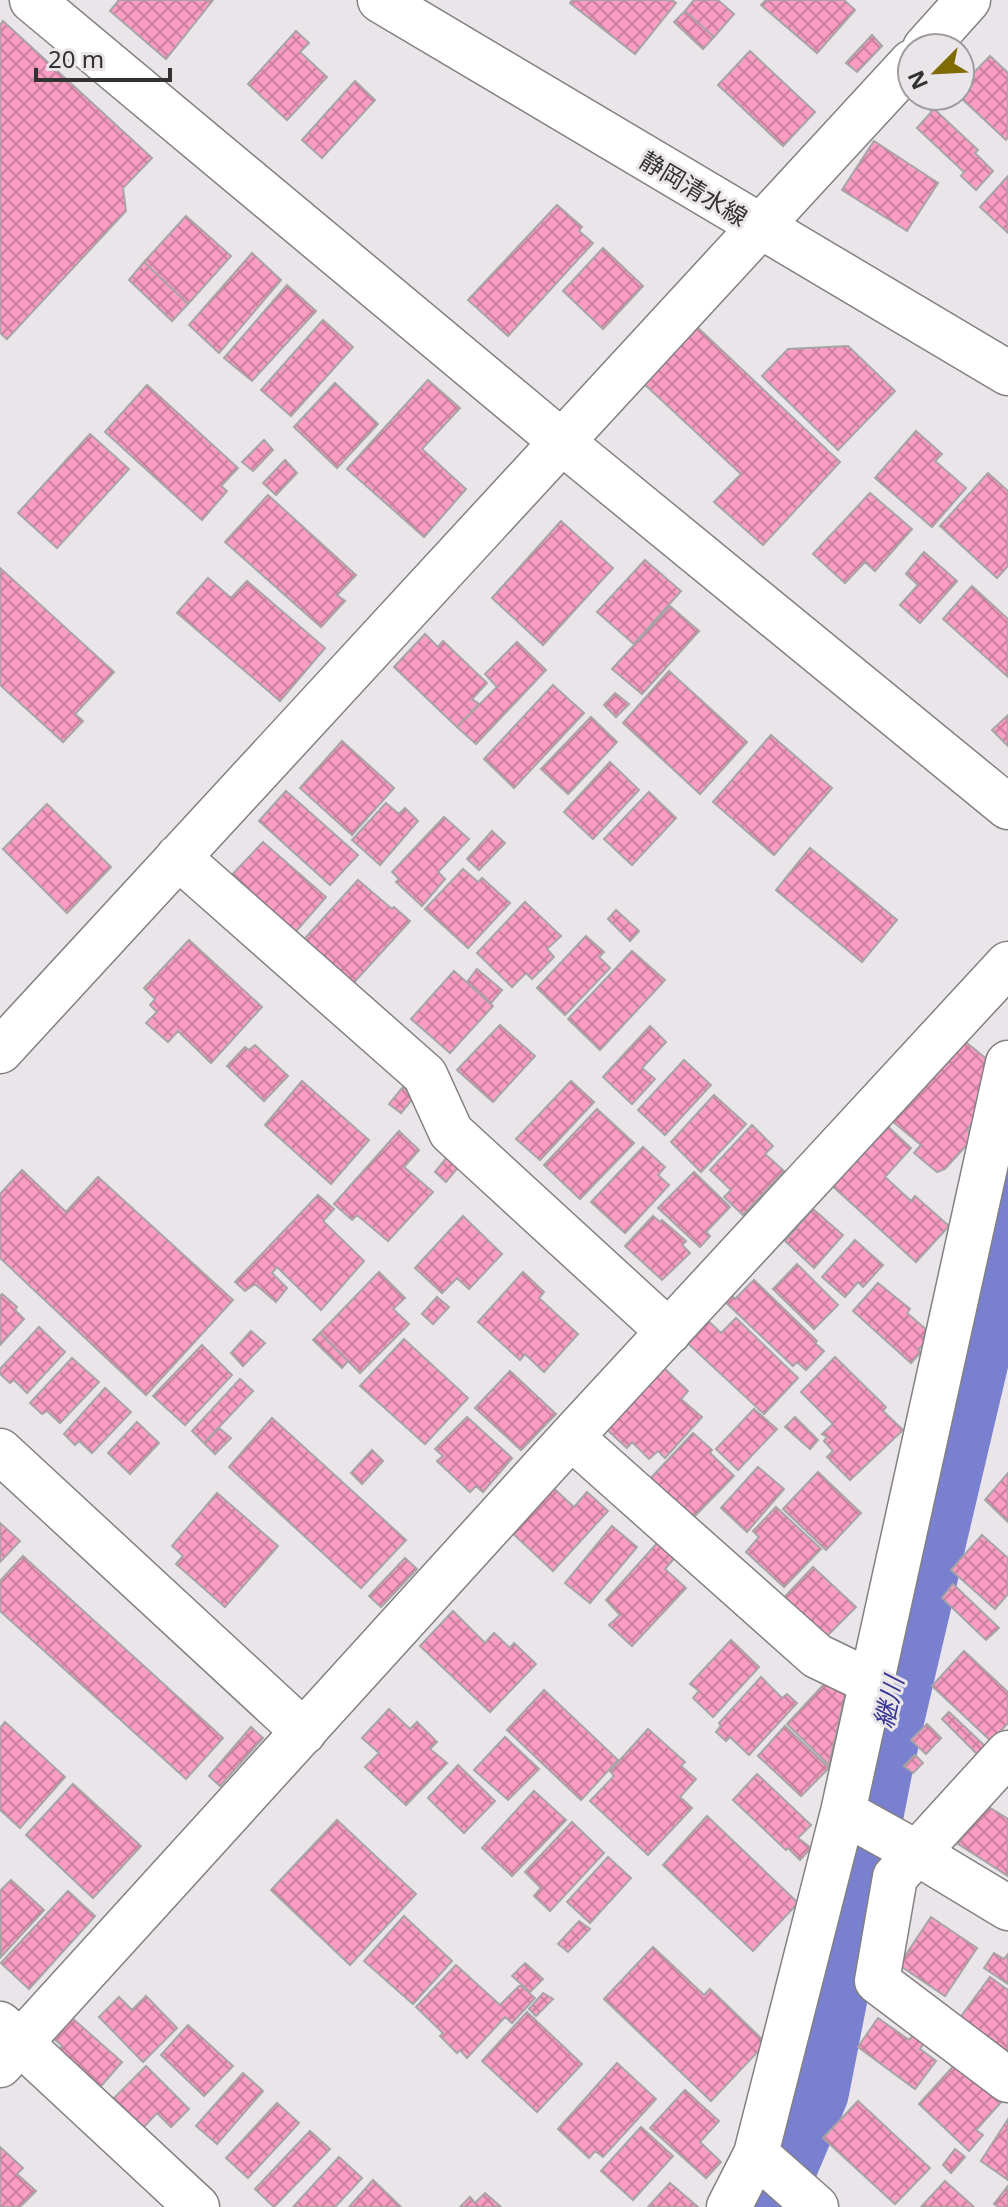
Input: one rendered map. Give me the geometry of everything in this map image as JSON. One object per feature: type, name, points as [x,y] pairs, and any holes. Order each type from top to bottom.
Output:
[{"type":"street","points":[[32,0],[562,442],[1008,807]]},
{"type":"street","name":"静岡清水線","points":[[380,0],[1008,373]]},
{"type":"street","points":[[939,32],[968,0]]},
{"type":"street","points":[[0,1051],[896,80]]},
{"type":"street","points":[[178,857],[425,1075],[451,1132],[669,1332]]},
{"type":"street","points":[[197,2207],[7,2044],[304,1732],[571,1437],[1008,964]]},
{"type":"street","points":[[729,2207],[756,2154],[843,1812],[1008,1063]]},
{"type":"street","points":[[571,1437],[817,1656],[871,1682]]},
{"type":"street","points":[[0,1451],[304,1732]]},
{"type":"street","points":[[1008,1753],[895,1877],[877,1981],[1008,2080]]},
{"type":"street","points":[[843,1812],[1008,1908]]},
{"type":"street","points":[[756,2154],[807,2200]]},
{"type":"building","points":[[119,0],[213,0],[166,59],[110,11]]},
{"type":"building","points":[[572,0],[672,0],[676,3],[635,54],[570,3]]},
{"type":"building","points":[[694,0],[718,0],[734,14],[714,37],[685,11]]},
{"type":"building","points":[[766,0],[844,0],[855,10],[817,53],[761,5]]},
{"type":"building","points":[[685,11],[714,37],[703,49],[674,22]]},
{"type":"building","points":[[3,21],[152,158],[123,188],[126,211],[7,339],[0,333],[0,25]]},
{"type":"building","points":[[296,31],[309,43],[300,52],[327,77],[287,120],[248,84]]},
{"type":"building","points":[[872,35],[882,46],[857,72],[846,63]]},
{"type":"building","points":[[750,51],[815,112],[783,146],[718,85]]},
{"type":"building","points":[[990,56],[1008,73],[1006,140],[976,112],[976,70]]},
{"type":"building","points":[[355,81],[375,100],[322,158],[302,140]]},
{"type":"building","points":[[931,112],[937,112],[978,150],[975,153],[993,171],[976,190],[961,176],[964,172],[917,128]]},
{"type":"building","points":[[874,141],[938,183],[907,231],[842,190]]},
{"type":"building","points":[[1008,176],[1008,233],[980,207]]},
{"type":"building","points":[[557,205],[582,227],[579,231],[593,243],[508,336],[468,300]]},
{"type":"building","points":[[186,216],[231,256],[188,304],[144,262]]},
{"type":"building","points":[[603,248],[643,286],[603,329],[563,291]]},
{"type":"building","points":[[252,253],[281,280],[219,353],[189,325]]},
{"type":"building","points":[[144,262],[188,304],[172,321],[129,280]]},
{"type":"building","points":[[287,285],[316,311],[252,381],[224,358]]},
{"type":"building","points":[[323,320],[353,347],[291,416],[261,390]]},
{"type":"building","points":[[696,326],[840,462],[763,545],[714,502],[741,474],[642,382]]},
{"type":"building","points":[[848,346],[895,391],[838,450],[762,376],[788,349]]},
{"type":"building","points":[[428,380],[460,408],[422,449],[466,489],[424,537],[347,469]]},
{"type":"building","points":[[335,383],[378,424],[337,468],[294,427]]},
{"type":"building","points":[[147,385],[238,468],[221,486],[227,491],[202,520],[105,432]]},
{"type":"building","points":[[916,431],[942,454],[935,461],[966,488],[932,527],[875,478]]},
{"type":"building","points":[[90,434],[129,469],[57,548],[18,513]]},
{"type":"building","points":[[264,440],[273,450],[253,471],[242,462]]},
{"type":"building","points":[[285,460],[297,473],[276,495],[263,483]]},
{"type":"building","points":[[988,473],[1008,491],[1008,566],[997,578],[940,526]]},
{"type":"building","points":[[870,493],[912,529],[875,571],[865,562],[845,583],[813,554]]},
{"type":"building","points":[[268,495],[356,575],[337,595],[345,601],[321,627],[225,542]]},
{"type":"building","points":[[561,521],[613,568],[543,645],[492,598]]},
{"type":"building","points":[[924,552],[957,581],[920,623],[900,605],[918,585],[906,574]]},
{"type":"building","points":[[645,560],[681,591],[634,644],[597,612]]},
{"type":"building","points":[[0,568],[114,672],[75,714],[83,721],[63,742],[0,685]]},
{"type":"building","points":[[208,578],[231,598],[247,581],[325,648],[280,701],[177,613]]},
{"type":"building","points":[[972,586],[1008,619],[1008,677],[943,619]]},
{"type":"building","points":[[670,606],[699,631],[642,694],[612,669]]},
{"type":"building","points":[[425,634],[438,647],[443,641],[487,683],[472,699],[479,704],[457,727],[394,667]]},
{"type":"building","points":[[517,642],[546,670],[476,744],[457,727],[497,687],[485,674]]},
{"type":"building","points":[[669,671],[747,742],[700,794],[623,723]]},
{"type":"building","points":[[553,685],[584,713],[514,788],[484,759]]},
{"type":"building","points":[[615,693],[629,704],[616,717],[604,705]]},
{"type":"building","points":[[1008,715],[1008,746],[992,730]]},
{"type":"building","points":[[591,717],[617,742],[568,794],[541,769]]},
{"type":"building","points":[[771,735],[832,788],[774,855],[713,802]]},
{"type":"building","points":[[342,741],[394,788],[352,835],[300,788]]},
{"type":"building","points":[[610,762],[639,790],[593,839],[564,812]]},
{"type":"building","points":[[286,791],[358,855],[330,885],[259,821]]},
{"type":"building","points":[[649,792],[676,818],[632,865],[604,839]]},
{"type":"building","points":[[386,803],[399,814],[405,808],[418,821],[380,865],[352,840]]},
{"type":"building","points":[[47,804],[111,867],[67,913],[3,849]]},
{"type":"building","points":[[444,817],[469,839],[438,872],[445,879],[422,906],[396,882],[399,879],[392,872]]},
{"type":"building","points":[[492,831],[505,843],[479,870],[467,859]]},
{"type":"building","points":[[263,842],[326,897],[291,937],[227,880]]},
{"type":"building","points":[[810,848],[897,920],[862,962],[776,890]]},
{"type":"building","points":[[463,869],[478,882],[482,878],[510,903],[468,948],[425,909]]},
{"type":"building","points":[[358,880],[410,921],[347,990],[298,946]]},
{"type":"building","points":[[525,902],[561,936],[547,949],[554,957],[532,979],[526,973],[512,987],[477,953]]},
{"type":"building","points":[[616,910],[639,931],[630,941],[608,919]]},
{"type":"building","points":[[586,936],[604,952],[599,957],[610,968],[565,1015],[537,988]]},
{"type":"building","points":[[189,940],[262,1007],[211,1063],[178,1031],[168,1042],[146,1023],[157,1012],[150,1005],[155,999],[144,988]]},
{"type":"building","points":[[632,951],[665,980],[600,1050],[568,1019]]},
{"type":"building","points":[[477,969],[502,990],[491,1003],[467,982]]},
{"type":"building","points":[[454,971],[493,1006],[450,1053],[411,1019]]},
{"type":"building","points":[[500,1025],[535,1056],[493,1102],[457,1070]]},
{"type":"building","points":[[650,1026],[666,1042],[642,1068],[655,1079],[632,1104],[603,1077]]},
{"type":"building","points":[[962,1039],[989,1061],[980,1114],[967,1130],[975,1136],[945,1169],[937,1172],[914,1153],[921,1145],[892,1121]]},
{"type":"building","points":[[255,1045],[288,1076],[264,1101],[227,1066],[245,1047],[249,1050]]},
{"type":"building","points":[[684,1060],[711,1085],[665,1135],[638,1110]]},
{"type":"building","points":[[302,1081],[369,1140],[331,1184],[265,1125]]},
{"type":"building","points":[[571,1081],[594,1102],[540,1160],[516,1139]]},
{"type":"building","points":[[403,1087],[414,1097],[401,1113],[389,1104]]},
{"type":"building","points":[[714,1095],[746,1124],[701,1172],[671,1142]]},
{"type":"building","points":[[597,1109],[634,1143],[580,1199],[544,1165]]},
{"type":"building","points":[[884,1123],[911,1148],[885,1177],[911,1201],[915,1196],[949,1226],[916,1262],[829,1183]]},
{"type":"building","points":[[752,1125],[773,1146],[765,1154],[784,1171],[743,1215],[724,1197],[731,1190],[710,1170]]},
{"type":"building","points":[[399,1131],[419,1150],[404,1167],[433,1192],[388,1241],[357,1215],[352,1220],[334,1204]]},
{"type":"building","points":[[643,1147],[665,1167],[658,1175],[669,1185],[625,1233],[591,1202]]},
{"type":"building","points":[[452,1151],[464,1160],[446,1182],[435,1172]]},
{"type":"building","points":[[22,1170],[66,1212],[98,1177],[233,1300],[146,1395],[0,1258],[0,1194]]},
{"type":"building","points":[[694,1172],[730,1207],[706,1232],[710,1236],[700,1247],[658,1208]]},
{"type":"building","points":[[318,1195],[334,1209],[323,1221],[364,1261],[321,1310],[277,1267],[272,1273],[287,1288],[276,1302],[255,1284],[245,1291],[235,1282]]},
{"type":"building","points":[[813,1209],[843,1235],[814,1268],[785,1241]]},
{"type":"building","points":[[463,1216],[502,1254],[469,1289],[457,1278],[442,1293],[415,1268]]},
{"type":"building","points":[[653,1216],[686,1241],[682,1245],[690,1253],[662,1280],[625,1246]]},
{"type":"building","points":[[855,1240],[883,1265],[863,1287],[858,1282],[845,1297],[822,1277]]},
{"type":"building","points":[[797,1264],[838,1305],[814,1329],[773,1289]]},
{"type":"building","points":[[379,1272],[405,1298],[393,1309],[409,1324],[360,1373],[320,1333]]},
{"type":"building","points":[[523,1272],[544,1292],[539,1298],[578,1334],[544,1372],[525,1354],[520,1360],[478,1322]]},
{"type":"building","points":[[754,1280],[824,1351],[806,1370],[797,1362],[793,1366],[722,1299],[728,1292],[735,1299]]},
{"type":"building","points":[[878,1283],[910,1309],[907,1313],[928,1331],[923,1337],[927,1340],[918,1350],[921,1352],[911,1363],[853,1311]]},
{"type":"building","points":[[2,1294],[17,1307],[15,1310],[24,1319],[0,1345],[0,1296]]},
{"type":"building","points":[[437,1297],[449,1307],[433,1324],[422,1314]]},
{"type":"building","points":[[703,1316],[721,1333],[736,1318],[798,1378],[764,1414],[682,1338]]},
{"type":"building","points":[[39,1327],[65,1352],[27,1393],[14,1380],[10,1383],[0,1374],[0,1369]]},
{"type":"building","points":[[251,1331],[265,1343],[243,1366],[231,1353]]},
{"type":"building","points":[[320,1333],[348,1361],[342,1368],[313,1340]]},
{"type":"building","points":[[404,1339],[468,1398],[425,1444],[360,1386]]},
{"type":"building","points":[[202,1345],[232,1375],[185,1425],[153,1396]]},
{"type":"building","points":[[835,1357],[886,1407],[883,1411],[903,1430],[850,1480],[827,1457],[833,1451],[824,1441],[827,1437],[822,1434],[833,1424],[801,1392]]},
{"type":"building","points":[[72,1358],[99,1382],[60,1423],[47,1411],[42,1414],[30,1403]]},
{"type":"building","points":[[660,1364],[688,1391],[681,1399],[702,1417],[665,1458],[658,1451],[649,1459],[632,1442],[627,1448],[603,1426]]},
{"type":"building","points":[[510,1371],[556,1414],[521,1450],[475,1408]]},
{"type":"building","points":[[240,1379],[253,1391],[204,1443],[192,1431]]},
{"type":"building","points":[[105,1388],[131,1412],[92,1453],[79,1441],[75,1445],[64,1434]]},
{"type":"building","points":[[754,1409],[777,1429],[738,1470],[716,1449]]},
{"type":"building","points":[[467,1417],[512,1458],[483,1492],[476,1486],[470,1492],[437,1461],[443,1456],[435,1449]]},
{"type":"building","points":[[795,1417],[818,1440],[810,1449],[785,1427]]},
{"type":"building","points":[[272,1418],[406,1540],[361,1588],[229,1467]]},
{"type":"building","points":[[137,1422],[159,1443],[130,1474],[108,1453]]},
{"type":"building","points":[[219,1428],[231,1438],[215,1454],[204,1443]]},
{"type":"building","points":[[693,1433],[734,1476],[690,1521],[648,1481]]},
{"type":"building","points":[[372,1450],[383,1461],[362,1484],[351,1473]]},
{"type":"building","points":[[758,1467],[784,1489],[747,1532],[721,1508]]},
{"type":"building","points":[[818,1472],[861,1513],[826,1550],[783,1509]]},
{"type":"building","points":[[1008,1473],[1008,1522],[985,1500]]},
{"type":"building","points":[[549,1484],[574,1507],[587,1492],[608,1511],[553,1571],[508,1529]]},
{"type":"building","points":[[217,1493],[278,1546],[225,1607],[176,1564],[183,1556],[172,1546]]},
{"type":"building","points":[[776,1507],[821,1549],[784,1587],[746,1552],[759,1537],[753,1531]]},
{"type":"building","points":[[0,1523],[20,1541],[0,1562]]},
{"type":"building","points":[[612,1526],[637,1547],[590,1603],[565,1583]]},
{"type":"building","points":[[982,1535],[1008,1558],[1008,1594],[995,1609],[951,1570]]},
{"type":"building","points":[[659,1541],[676,1556],[665,1569],[686,1588],[632,1646],[609,1625],[620,1615],[606,1600]]},
{"type":"building","points":[[23,1556],[223,1738],[186,1779],[0,1611],[0,1581]]},
{"type":"building","points":[[405,1558],[417,1569],[381,1607],[369,1596]]},
{"type":"building","points":[[813,1567],[856,1607],[819,1644],[777,1605]]},
{"type":"building","points":[[953,1584],[999,1628],[986,1640],[942,1598]]},
{"type":"building","points":[[453,1611],[485,1643],[494,1633],[510,1648],[514,1643],[536,1664],[490,1712],[420,1646]]},
{"type":"building","points":[[731,1640],[759,1667],[713,1717],[693,1698],[699,1691],[690,1684]]},
{"type":"building","points":[[964,1651],[1008,1692],[1008,1723],[991,1741],[932,1686]]},
{"type":"building","points":[[761,1677],[782,1698],[787,1694],[797,1703],[749,1755],[730,1737],[726,1741],[716,1732],[721,1726],[719,1723]]},
{"type":"building","points":[[828,1680],[845,1695],[829,1765],[787,1724]]},
{"type":"building","points":[[544,1690],[618,1760],[581,1800],[507,1730]]},
{"type":"building","points":[[389,1709],[410,1729],[417,1722],[437,1742],[430,1749],[447,1763],[406,1805],[365,1767],[379,1753],[362,1738]]},
{"type":"building","points":[[949,1712],[987,1748],[979,1756],[942,1719]]},
{"type":"building","points":[[5,1722],[65,1777],[20,1828],[0,1810],[0,1728]]},
{"type":"building","points":[[927,1724],[941,1738],[926,1754],[911,1740]]},
{"type":"building","points":[[785,1726],[829,1768],[801,1796],[758,1756]]},
{"type":"building","points":[[251,1727],[263,1738],[220,1786],[209,1776]]},
{"type":"building","points":[[648,1729],[685,1762],[681,1766],[696,1779],[680,1797],[692,1808],[648,1855],[590,1801],[614,1776],[610,1771]]},
{"type":"building","points":[[505,1737],[539,1769],[508,1800],[474,1770]]},
{"type":"building","points":[[915,1755],[923,1763],[913,1773],[904,1766]]},
{"type":"building","points":[[458,1765],[495,1801],[464,1833],[428,1798]]},
{"type":"building","points":[[757,1774],[811,1825],[798,1838],[811,1848],[800,1860],[733,1800]]},
{"type":"building","points":[[73,1784],[141,1846],[93,1898],[26,1835]]},
{"type":"building","points":[[534,1791],[566,1820],[512,1876],[482,1848]]},
{"type":"building","points":[[984,1804],[1008,1819],[1008,1876],[958,1844]]},
{"type":"building","points":[[707,1816],[798,1903],[753,1951],[663,1865]]},
{"type":"building","points":[[337,1820],[416,1894],[350,1965],[271,1890]]},
{"type":"building","points":[[572,1822],[604,1853],[550,1911],[534,1896],[541,1888],[525,1872]]},
{"type":"building","points":[[608,1857],[631,1878],[590,1923],[567,1902]]},
{"type":"building","points":[[11,1880],[44,1910],[1,1957],[0,1891]]},
{"type":"building","points":[[68,1891],[95,1916],[29,1989],[1,1963]]},
{"type":"building","points":[[404,1916],[452,1961],[413,2004],[364,1961]]},
{"type":"building","points":[[931,1917],[977,1948],[945,1996],[899,1965]]},
{"type":"building","points":[[579,1921],[590,1929],[568,1952],[558,1944]]},
{"type":"building","points":[[653,1947],[704,1995],[710,1989],[766,2043],[711,2101],[604,1999]]},
{"type":"building","points":[[994,1953],[1004,1959],[1008,1954],[1008,1984],[984,1968]]},
{"type":"building","points":[[525,1963],[543,1979],[530,1992],[512,1976]]},
{"type":"building","points":[[456,1965],[500,2005],[520,1985],[535,1998],[512,2023],[505,2017],[467,2058],[460,2050],[457,2053],[440,2036],[443,2033],[416,2007]]},
{"type":"building","points":[[990,1977],[1008,1990],[1008,2054],[959,2019]]},
{"type":"building","points":[[543,1993],[553,1999],[536,2016],[529,2009]]},
{"type":"building","points":[[146,1996],[177,2028],[143,2062],[99,2017],[119,1997],[132,2010]]},
{"type":"building","points":[[527,2012],[582,2064],[537,2112],[482,2061]]},
{"type":"building","points":[[72,2018],[122,2062],[95,2093],[54,2056],[62,2046],[54,2039]]},
{"type":"building","points":[[878,2018],[909,2040],[915,2033],[925,2041],[920,2049],[936,2061],[915,2089],[858,2047]]},
{"type":"building","points":[[188,2025],[233,2066],[204,2096],[161,2055]]},
{"type":"building","points":[[959,2060],[1003,2100],[976,2130],[983,2135],[969,2151],[919,2104]]},
{"type":"building","points":[[617,2063],[656,2099],[603,2157],[595,2151],[589,2158],[558,2129]]},
{"type":"building","points":[[146,2066],[189,2109],[171,2127],[157,2113],[140,2131],[110,2102]]},
{"type":"building","points":[[243,2073],[263,2091],[217,2144],[196,2126]]},
{"type":"building","points":[[685,2090],[719,2121],[700,2142],[721,2162],[706,2178],[650,2128]]},
{"type":"building","points":[[858,2101],[930,2168],[895,2204],[823,2138]]},
{"type":"building","points":[[277,2103],[299,2123],[248,2178],[226,2158]]},
{"type":"building","points":[[1008,2119],[1008,2180],[981,2161]]},
{"type":"building","points":[[641,2127],[673,2156],[633,2200],[601,2171]]},
{"type":"building","points":[[310,2131],[330,2149],[274,2207],[255,2189]]},
{"type":"building","points":[[0,2147],[23,2168],[17,2174],[36,2191],[20,2207],[0,2207]]},
{"type":"building","points":[[955,2149],[965,2157],[951,2173],[943,2165]]},
{"type":"building","points":[[339,2157],[362,2178],[335,2207],[293,2207]]},
{"type":"building","points":[[373,2180],[401,2207],[349,2207]]},
{"type":"building","points":[[945,2181],[974,2207],[921,2207]]},
{"type":"building","points":[[670,2183],[698,2207],[648,2207]]},
{"type":"building","points":[[1008,2186],[1008,2207],[999,2207],[994,2204]]},
{"type":"building","points":[[485,2193],[501,2207],[460,2207],[470,2197],[475,2203]]},
{"type":"waterway","name":"継川","points":[[760,2207],[809,2091],[873,1766],[1008,1193]]}]
